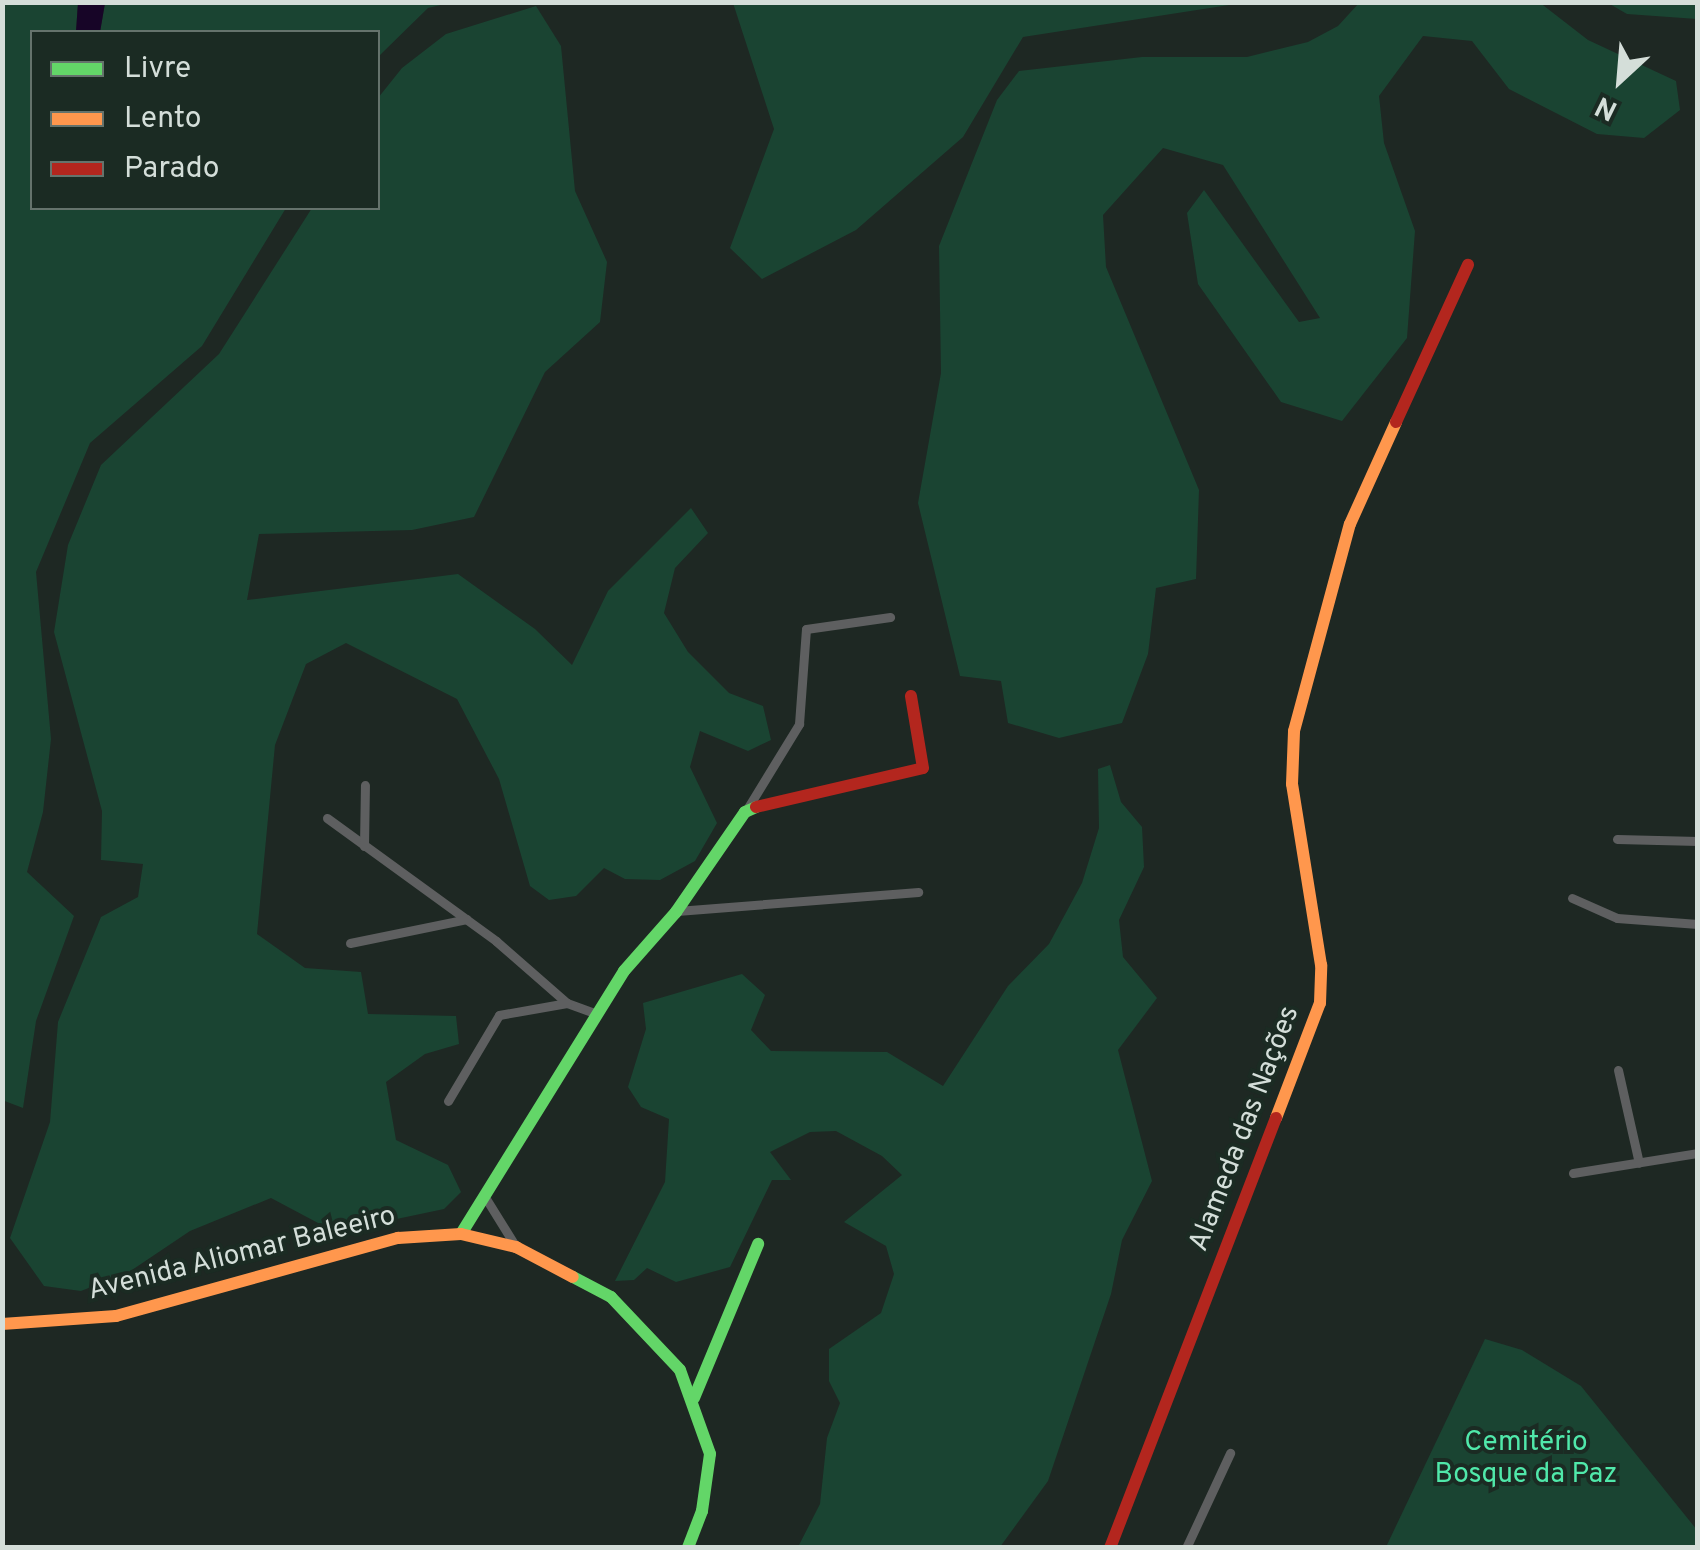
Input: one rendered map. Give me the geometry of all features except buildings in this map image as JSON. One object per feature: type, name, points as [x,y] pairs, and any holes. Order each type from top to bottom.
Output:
[{"type":"street","name":"Alameda das Nações","points":[[1110,1548],[1320,1003],[1321,966],[1292,784],[1294,731],[1350,524],[1468,265]]},
{"type":"street","points":[[461,1234],[596,1014],[641,947],[676,912],[799,724],[806,629],[890,617]]},
{"type":"street","points":[[745,812],[771,800],[923,768],[911,696]]},
{"type":"street","points":[[364,785],[364,846]]},
{"type":"street","points":[[327,818],[467,919],[567,1003],[596,1014]]},
{"type":"street","points":[[1618,839],[1698,841]]},
{"type":"street","points":[[676,912],[918,892]]},
{"type":"street","points":[[1572,898],[1616,918],[1698,924]]},
{"type":"street","points":[[350,943],[467,919]]},
{"type":"street","points":[[448,1102],[498,1015],[567,1003]]},
{"type":"street","points":[[1618,1070],[1639,1163]]},
{"type":"street","points":[[1573,1174],[1698,1153]]},
{"type":"street","points":[[485,1197],[516,1247]]},
{"type":"street","name":"Avenida Aliomar Baleeiro","points":[[2,1324],[116,1316],[358,1246],[461,1234],[516,1247],[588,1282],[631,1312],[694,1398],[710,1475],[688,1548]]},
{"type":"street","points":[[694,1398],[758,1244]]},
{"type":"street","points":[[1186,1548],[1230,1453]]},
{"type":"green space","points":[[1539,2],[1588,40],[1676,81],[1680,110],[1644,138],[1597,134],[1509,89],[1472,41],[1423,36],[1379,96],[1384,143],[1415,231],[1407,338],[1342,421],[1281,402],[1198,284],[1187,213],[1204,190],[1299,322],[1320,318],[1223,165],[1163,148],[1103,215],[1106,267],[1199,490],[1196,579],[1156,588],[1148,654],[1122,723],[1059,738],[1008,723],[1001,681],[960,676],[918,503],[941,373],[939,246],[997,100],[1019,71],[1142,57],[1247,57],[1308,42],[1338,26],[1359,3]]},
{"type":"green space","points":[[2,3],[78,3],[76,30],[30,30],[30,210],[285,210],[202,346],[90,443],[36,572],[51,739],[43,812],[27,872],[74,916],[36,1021],[23,1108],[2,1100]]},
{"type":"green space","points":[[105,3],[449,3],[428,8],[380,55],[380,30],[100,30]]},
{"type":"green space","points":[[733,3],[1242,3],[1023,37],[963,137],[856,230],[762,279],[730,248],[774,129]]},
{"type":"green space","points":[[1608,3],[1697,3],[1697,19],[1627,14]]},
{"type":"green space","points":[[536,6],[561,46],[575,191],[607,262],[600,322],[545,372],[474,517],[412,530],[259,534],[247,600],[458,574],[535,629],[572,665],[608,591],[691,508],[708,533],[675,568],[664,613],[688,652],[729,693],[763,706],[771,740],[748,751],[700,731],[690,767],[717,823],[695,861],[660,880],[625,879],[604,868],[576,896],[549,900],[530,886],[499,779],[457,699],[346,643],[306,664],[275,745],[257,934],[305,968],[361,972],[368,1014],[456,1016],[459,1044],[425,1054],[386,1082],[396,1140],[448,1165],[461,1192],[444,1209],[335,1232],[271,1198],[190,1231],[129,1272],[81,1291],[44,1286],[10,1238],[50,1122],[58,1022],[101,917],[138,897],[143,864],[101,860],[102,811],[54,632],[68,545],[101,465],[219,354],[311,210],[380,210],[380,96],[402,68],[446,34]]},
{"type":"green space","points":[[1110,765],[1121,802],[1142,827],[1144,867],[1119,920],[1123,957],[1157,998],[1118,1050],[1152,1181],[1122,1240],[1111,1294],[1048,1481],[1000,1547],[798,1547],[820,1504],[827,1438],[840,1403],[829,1381],[829,1349],[881,1313],[894,1274],[886,1246],[844,1222],[902,1175],[882,1156],[836,1131],[810,1132],[770,1152],[791,1180],[772,1180],[730,1267],[676,1282],[647,1268],[634,1280],[615,1281],[665,1182],[669,1119],[641,1107],[628,1087],[646,1029],[643,1003],[742,974],[765,995],[751,1030],[771,1051],[887,1052],[943,1086],[1008,986],[1049,944],[1082,883],[1099,828],[1098,769]]},
{"type":"green space","name":"Cemitério Bosque da Paz","points":[[1485,1339],[1522,1350],[1581,1386],[1697,1530],[1697,1547],[1386,1547]]},
{"type":"shaded area","points":[[78,3],[105,3],[100,30],[76,30]]},
{"type":"traffic: fast","points":[[461,1234],[624,971],[676,912],[745,812],[756,807]]},
{"type":"traffic: fast","points":[[694,1398],[758,1244]]},
{"type":"traffic: fast","points":[[573,1277],[611,1297],[680,1370],[710,1454],[702,1511],[688,1548]]},
{"type":"traffic: slow","points":[[1276,1118],[1320,1003],[1321,965],[1292,784],[1294,731],[1350,524],[1396,422]]},
{"type":"traffic: slow","points":[[2,1324],[116,1316],[398,1238],[461,1234],[516,1247],[573,1277]]},
{"type":"traffic: jam","points":[[1396,422],[1468,265]]},
{"type":"traffic: jam","points":[[756,807],[923,768],[911,696]]},
{"type":"traffic: jam","points":[[1110,1548],[1276,1118]]}]
